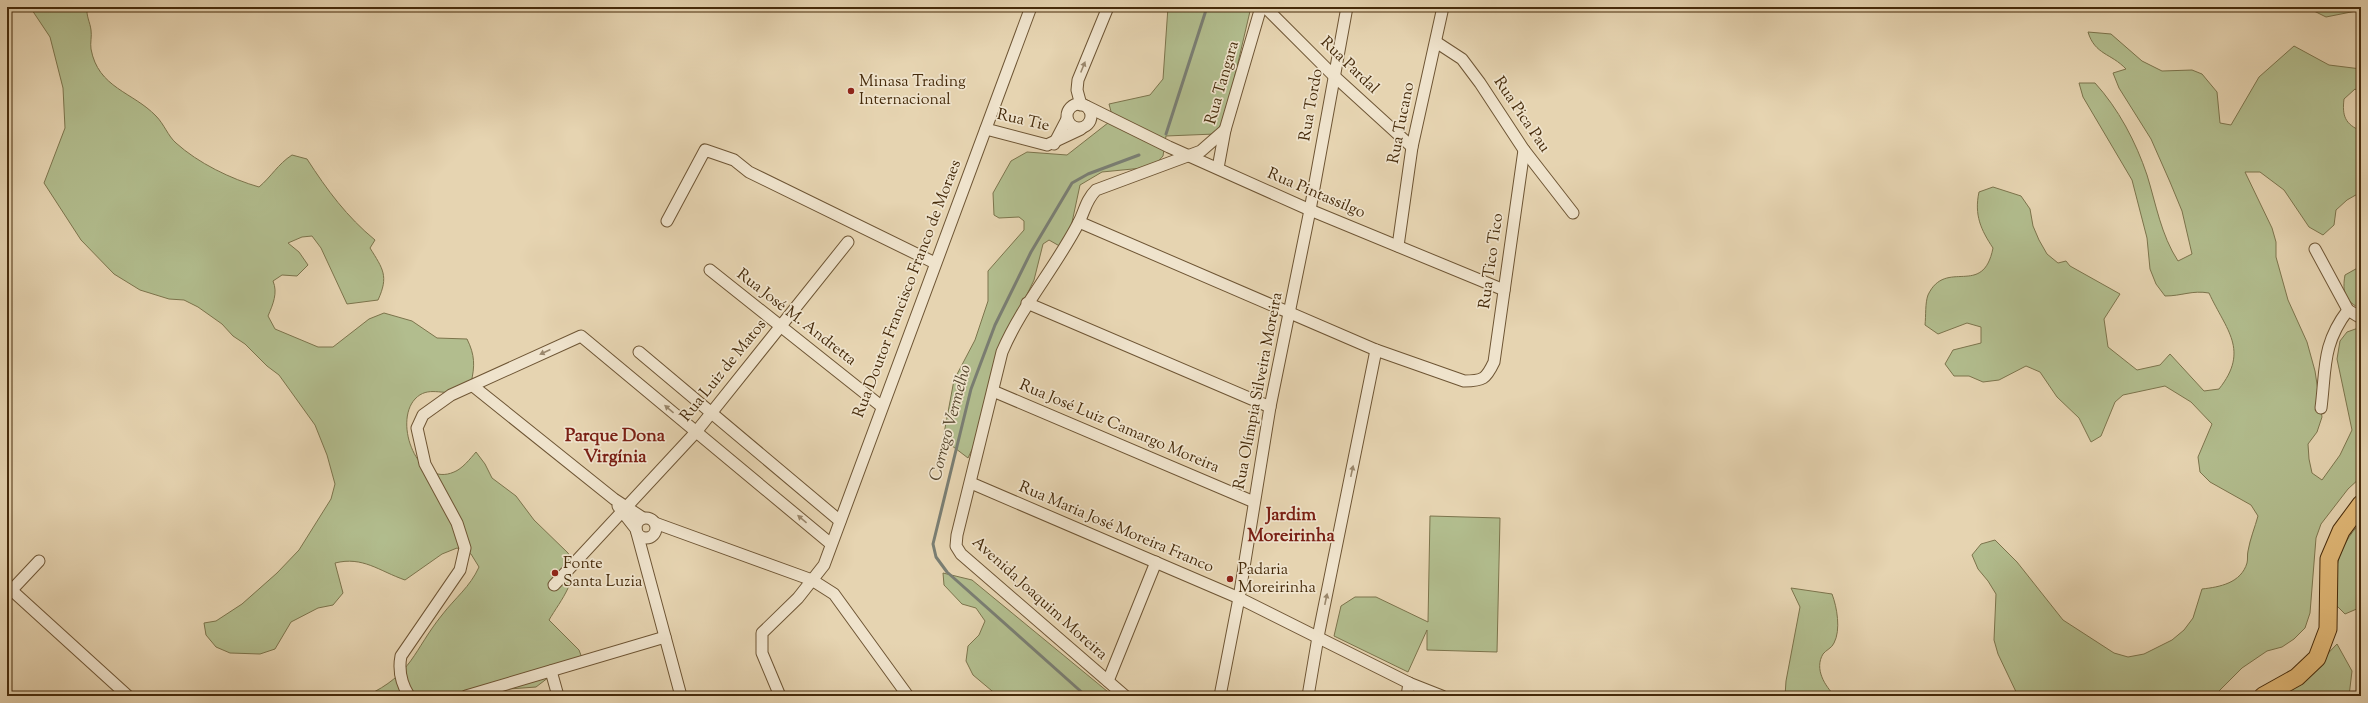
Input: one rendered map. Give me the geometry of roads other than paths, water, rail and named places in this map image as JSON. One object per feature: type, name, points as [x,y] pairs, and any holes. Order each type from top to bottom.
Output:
[{"type":"main road","points":[[2263,696],[2297,677],[2317,658],[2328,629],[2330,559],[2341,531],[2361,504]]},
{"type":"street","name":"Rua Doutor Francisco Franco de Moraes","points":[[780,696],[762,654],[762,633],[798,598],[824,566],[881,406],[1031,7]]},
{"type":"street","points":[[1085,126],[1091,114],[1084,105],[1077,90],[1078,80],[1108,7]]},
{"type":"street","name":"Rua Tangara","points":[[1218,168],[1225,130],[1261,7]]},
{"type":"street","name":"Rua Pardal","points":[[1265,7],[1333,75],[1412,147]]},
{"type":"street","name":"Rua Tordo","points":[[1310,210],[1333,75],[1347,7]]},
{"type":"street","name":"Rua Tucano","points":[[1398,246],[1412,147],[1443,7]]},
{"type":"street","name":"Rua Pica Pau","points":[[1436,42],[1462,59],[1480,83],[1524,150],[1573,213]]},
{"type":"street","points":[[1084,105],[1072,106],[1069,110],[1067,119],[1072,126],[1085,126],[1117,121]]},
{"type":"street","name":"Rua Pintassilgo","points":[[1084,105],[1169,147],[1310,210],[1504,290]]},
{"type":"street","name":"Rua Tie","points":[[1054,144],[1067,119]]},
{"type":"street","name":"Rua Tie","points":[[986,128],[1048,145],[1054,144],[1085,126]]},
{"type":"street","name":"Avenida Joaquim Moreira","points":[[1125,696],[961,554],[956,546],[957,535],[1002,352],[1013,326],[1079,222],[1088,198],[1096,190],[1190,156],[1210,145],[1225,130]]},
{"type":"street","points":[[1162,167],[1168,158],[1169,147]]},
{"type":"street","points":[[667,222],[705,150],[734,160],[749,172],[935,263]]},
{"type":"street","name":"Rua Tico Tico","points":[[1376,350],[1464,381],[1479,381],[1488,374],[1494,362],[1524,150]]},
{"type":"street","name":"Rua Olímpia Silveira Moreira","points":[[1220,696],[1239,598],[1270,407],[1310,210]]},
{"type":"street","points":[[1079,222],[1376,350],[1318,637],[1308,696]]},
{"type":"street","name":"Rua Luiz de Matos","points":[[554,585],[696,432],[848,242]]},
{"type":"street","points":[[2315,249],[2348,310],[2361,318]]},
{"type":"street","name":"Rua José M. Andretta","points":[[710,270],[881,406]]},
{"type":"street","points":[[1028,303],[1270,407]]},
{"type":"street","points":[[2321,408],[2325,358],[2335,327],[2348,310]]},
{"type":"street","points":[[409,696],[403,687],[399,668],[401,656],[460,570],[464,548],[457,523],[425,464],[417,428],[423,415],[451,395],[581,336],[832,544]]},
{"type":"street","points":[[639,352],[840,521]]},
{"type":"street","points":[[473,386],[624,508],[643,518],[648,518],[653,531],[642,552]]},
{"type":"street","name":"Rua José Luiz Camargo Moreira","points":[[993,391],[1254,502]]},
{"type":"street","name":"Rua Maria José Moreira Franco","points":[[971,483],[1239,598],[1409,683],[1442,696]]},
{"type":"street","points":[[624,508],[640,537],[653,531],[676,531],[812,580],[834,594],[908,696]]},
{"type":"street","points":[[643,518],[639,520],[636,531],[681,696]]},
{"type":"street","points":[[40,561],[9,591],[128,696]]},
{"type":"street","points":[[1108,681],[1156,562]]},
{"type":"street","points":[[466,696],[665,637]]},
{"type":"street","points":[[551,671],[558,696]]},
{"type":"street","points":[[1407,696],[1409,683]]},
{"type":"waterway","name":"Corrego Vermelho","points":[[1166,134],[1207,7]]},
{"type":"waterway","name":"Corrego Vermelho","points":[[1086,696],[947,572],[936,557],[933,544],[971,389],[995,325],[1031,252],[1072,183],[1088,174],[1139,155]]},
{"type":"place","name":"Minasa Trading Internacional","points":[[851,91]]},
{"type":"place","name":"Fonte Santa Luzia","points":[[555,573]]},
{"type":"place","name":"Padaria Moreirinha","points":[[1230,579]]},
{"type":"district","name":"Parque Dona Virgínia","points":[[615,447]]},
{"type":"district","name":"Jardim Moreirinha","points":[[1291,526]]}]
